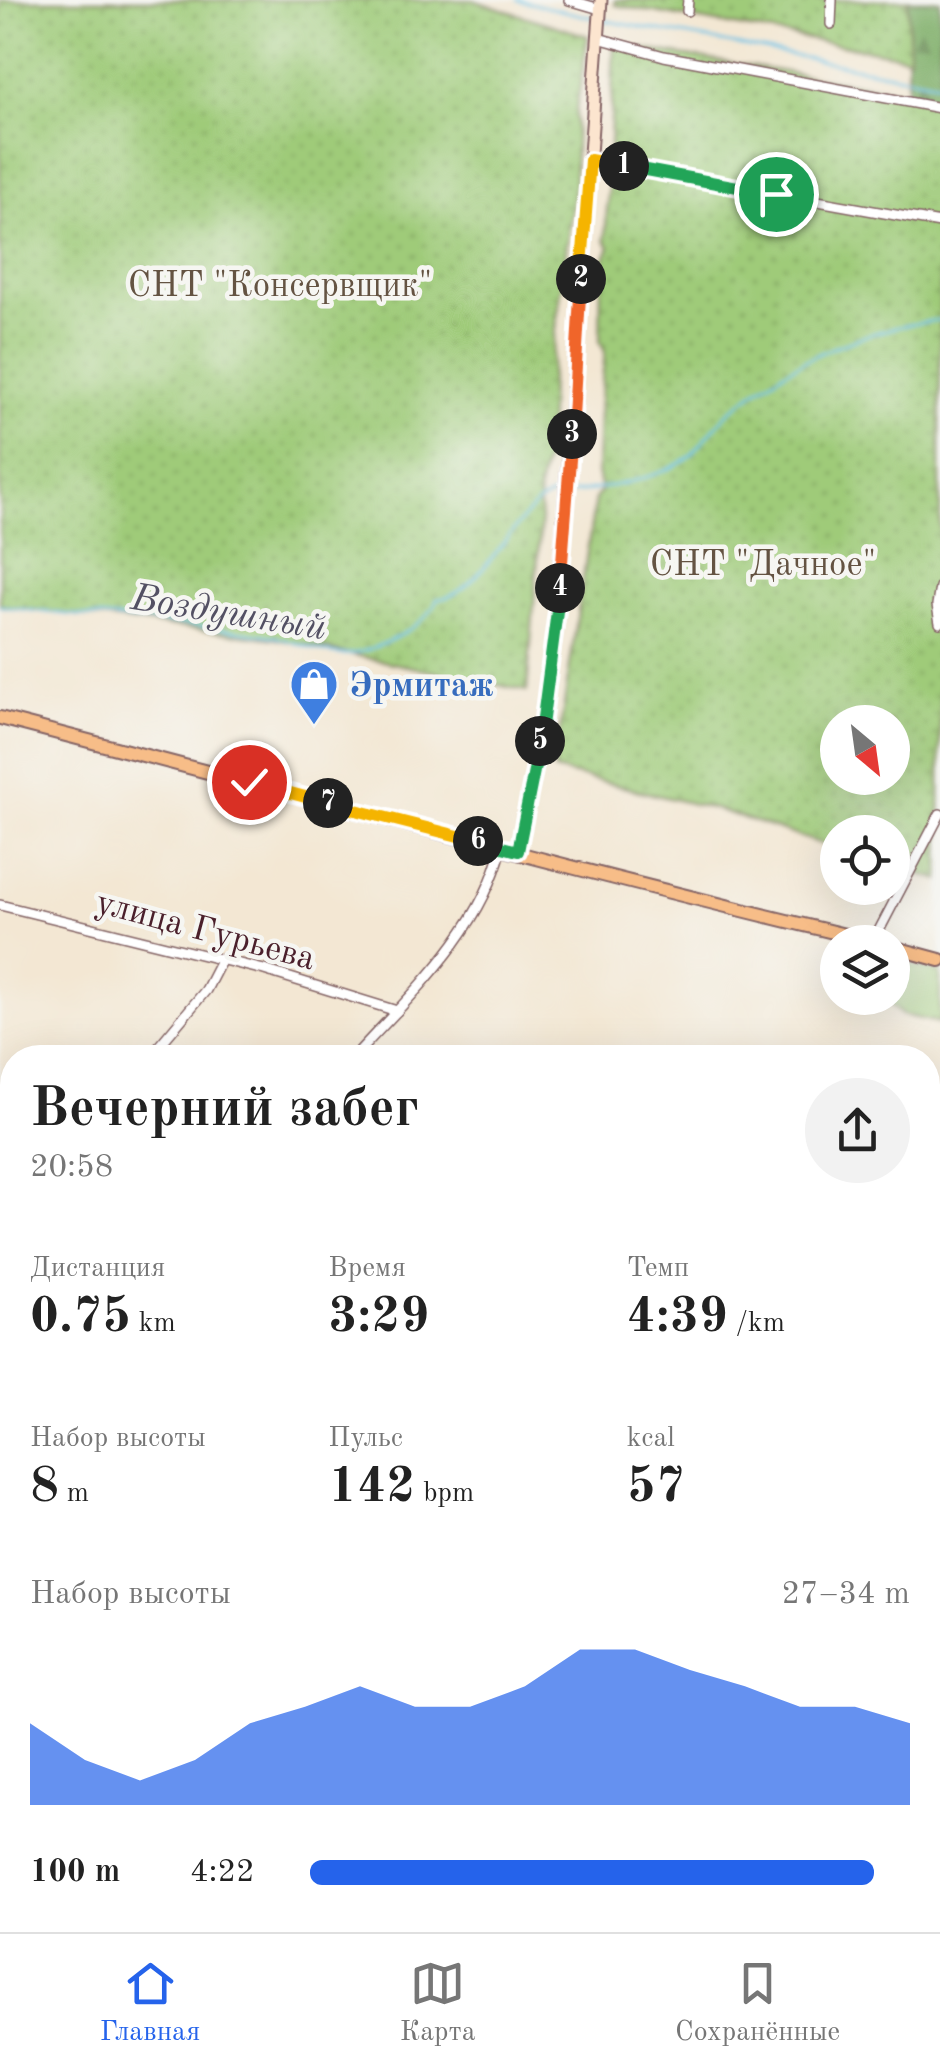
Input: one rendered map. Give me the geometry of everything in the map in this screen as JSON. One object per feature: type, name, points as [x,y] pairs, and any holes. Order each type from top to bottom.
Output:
[{"type":"main road","points":[[0,718],[518,851],[696,901],[820,930]]},
{"type":"main road","points":[[910,952],[940,960]]},
{"type":"street","points":[[518,851],[542,730],[558,616],[601,5],[569,0]]},
{"type":"street","points":[[831,24],[832,0]]},
{"type":"street","points":[[599,34],[664,56],[940,108]]},
{"type":"street","points":[[590,160],[940,223]]},
{"type":"street","points":[[940,587],[940,623]]},
{"type":"street","points":[[883,925],[940,814]]},
{"type":"street","points":[[365,1045],[469,924],[502,847]]},
{"type":"street","name":"улица Гурьева","points":[[0,905],[222,959],[397,1010]]},
{"type":"street","points":[[160,1045],[206,990],[222,959]]},
{"type":"green space","name":"СНТ \"Консервщик\"","points":[[0,0],[473,0],[588,36],[576,111],[574,190],[550,376],[548,448],[538,488],[541,519],[527,691],[277,639],[0,606]]},
{"type":"green space","points":[[615,0],[908,0],[909,57],[615,5]]},
{"type":"green space","points":[[908,0],[940,0],[940,102],[907,92]]},
{"type":"green space","name":"СНТ \"Дачное\"","points":[[614,44],[907,92],[940,102],[940,880],[910,871],[910,815],[820,815],[820,843],[722,811],[554,770],[595,499],[601,491],[597,473],[605,352],[600,342],[601,280],[610,247],[605,240],[610,164],[615,156],[610,146]]},
{"type":"green space","points":[[910,964],[940,972],[940,1023],[902,1015],[910,1015]]},
{"type":"waterway","points":[[517,0],[594,18]]},
{"type":"waterway","points":[[602,20],[940,83]]},
{"type":"waterway","name":"Воздушный","points":[[571,494],[632,481],[678,464],[753,393],[829,349],[883,331],[940,320]]},
{"type":"waterway","name":"Воздушный","points":[[0,606],[208,627],[350,654],[373,648],[413,627],[437,599],[467,585],[534,507],[549,497],[563,495]]},
{"type":"place","name":"Эрмитаж","points":[[314,726]]},
{"type":"route","points":[[249,782],[518,851],[542,730],[558,616],[590,160],[776,194]]}]
